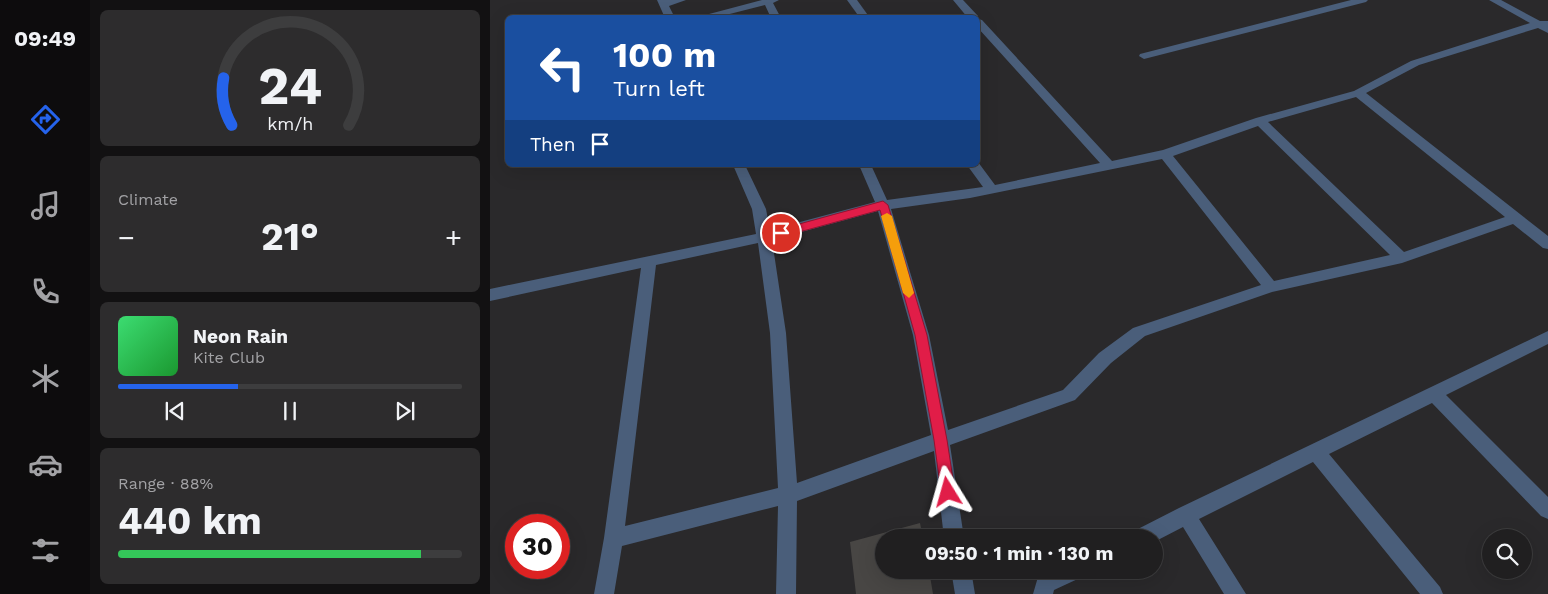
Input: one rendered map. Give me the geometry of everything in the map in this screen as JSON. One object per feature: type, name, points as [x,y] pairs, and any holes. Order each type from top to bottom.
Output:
[{"type":"street","points":[[669,15],[663,2],[681,0]]},
{"type":"street","points":[[852,0],[863,15]]},
{"type":"street","points":[[958,0],[971,15]]},
{"type":"street","points":[[1144,56],[1363,0]]},
{"type":"street","points":[[1494,0],[1545,25]]},
{"type":"street","points":[[712,15],[771,1],[775,15]]},
{"type":"street","points":[[980,24],[1108,164]]},
{"type":"street","points":[[490,295],[764,237],[883,205],[991,189],[1165,154],[1260,121],[1358,93],[1415,64],[1545,25]]},
{"type":"street","points":[[1358,93],[1548,244]]},
{"type":"street","points":[[1260,121],[1402,258]]},
{"type":"street","points":[[1165,154],[1271,287]]},
{"type":"street","points":[[740,167],[759,209],[774,287],[783,386],[788,495],[786,594]]},
{"type":"street","points":[[866,167],[883,205],[921,335],[940,440],[953,529]]},
{"type":"street","points":[[974,167],[991,189]]},
{"type":"street","points":[[614,538],[788,495],[1069,395],[1105,358],[1139,332],[1271,287],[1402,258],[1515,218]]},
{"type":"street","points":[[604,594],[614,538],[649,262]]},
{"type":"street","points":[[1159,529],[1548,338]]},
{"type":"street","points":[[1434,394],[1548,510]]},
{"type":"street","points":[[1316,452],[1433,594]]},
{"type":"street","points":[[1186,515],[1236,594]]},
{"type":"street","points":[[962,579],[965,594]]},
{"type":"street","points":[[1043,594],[1045,584],[1055,579]]},
{"type":"building","points":[[920,523],[921,529],[898,529]]},
{"type":"building","points":[[875,535],[875,579],[930,579],[933,594],[856,594],[850,542]]},
{"type":"slow traffic","points":[[887,216],[909,293]]},
{"type":"route","points":[[781,233],[883,205],[921,335],[948,492]]}]
